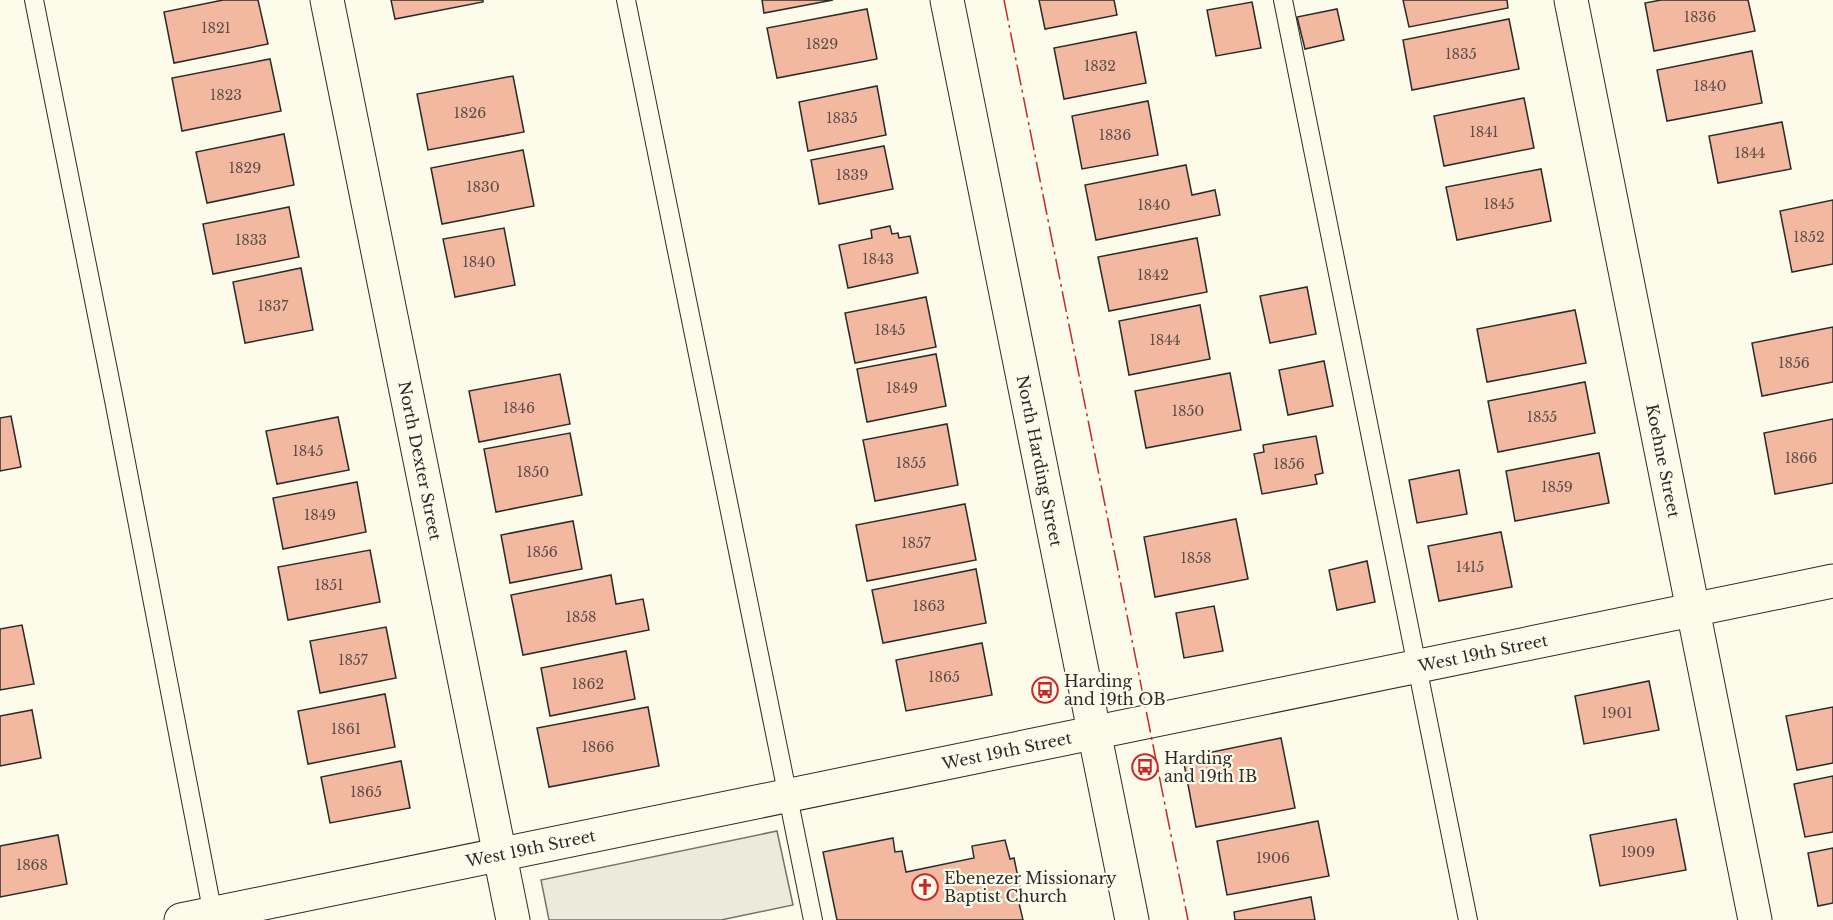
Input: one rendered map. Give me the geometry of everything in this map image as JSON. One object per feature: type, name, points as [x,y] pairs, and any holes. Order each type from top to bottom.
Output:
[{"type":"street","name":"North Dexter Street","points":[[327,0],[513,920]]},
{"type":"street","name":"North Harding Street","points":[[947,0],[1132,920]]},
{"type":"street","name":"Koehne Street","points":[[1571,0],[1755,920]]},
{"type":"street","name":"West 19th Street","points":[[181,920],[213,917],[499,854],[1833,581]]},
{"type":"lane","points":[[34,0],[114,400],[213,917]]},
{"type":"lane","points":[[626,0],[813,920]]},
{"type":"lane","points":[[1282,0],[1468,920]]},
{"type":"shaded area","points":[[777,831],[793,905],[721,920],[549,920],[541,880]]},
{"type":"building","points":[[223,0],[258,0],[268,44],[174,63],[164,12]]},
{"type":"building","points":[[391,0],[483,0],[483,2],[395,19]]},
{"type":"building","points":[[762,0],[833,0],[764,13]]},
{"type":"building","points":[[1039,0],[1114,0],[1117,15],[1045,29]]},
{"type":"building","points":[[1403,0],[1507,0],[1508,8],[1409,27]]},
{"type":"building","points":[[1661,0],[1748,0],[1755,31],[1654,51],[1645,3]]},
{"type":"building","points":[[1252,2],[1261,48],[1216,56],[1207,10]]},
{"type":"building","points":[[867,9],[877,59],[777,78],[767,28]]},
{"type":"building","points":[[1337,9],[1344,40],[1305,49],[1297,17]]},
{"type":"building","points":[[1509,19],[1519,69],[1412,90],[1403,40]]},
{"type":"building","points":[[1136,32],[1146,83],[1064,99],[1054,48]]},
{"type":"building","points":[[1752,51],[1762,103],[1667,121],[1657,70]]},
{"type":"building","points":[[270,59],[281,111],[182,131],[172,78]]},
{"type":"building","points":[[513,76],[524,132],[428,150],[417,94]]},
{"type":"building","points":[[877,86],[886,135],[808,151],[799,102]]},
{"type":"building","points":[[1524,98],[1534,148],[1444,166],[1434,116]]},
{"type":"building","points":[[1148,101],[1158,155],[1082,169],[1072,116]]},
{"type":"building","points":[[1782,122],[1791,169],[1718,183],[1709,136]]},
{"type":"building","points":[[284,134],[294,185],[207,203],[196,152]]},
{"type":"building","points":[[884,146],[893,189],[819,204],[811,160]]},
{"type":"building","points":[[523,150],[534,206],[442,224],[431,168]]},
{"type":"building","points":[[1186,165],[1192,195],[1215,190],[1220,215],[1096,240],[1085,185]]},
{"type":"building","points":[[1541,169],[1551,221],[1457,240],[1446,187]]},
{"type":"building","points":[[1833,200],[1833,264],[1792,272],[1780,211]]},
{"type":"building","points":[[289,207],[299,257],[213,274],[203,224]]},
{"type":"building","points":[[890,226],[892,234],[898,233],[899,238],[910,236],[918,273],[848,288],[839,245],[872,238],[871,230]]},
{"type":"building","points":[[504,228],[515,285],[455,297],[443,239]]},
{"type":"building","points":[[1197,238],[1207,292],[1109,311],[1098,257]]},
{"type":"building","points":[[301,268],[313,330],[245,343],[233,282]]},
{"type":"building","points":[[1307,287],[1316,334],[1270,343],[1260,296]]},
{"type":"building","points":[[926,297],[936,347],[855,363],[845,313]]},
{"type":"building","points":[[1200,305],[1210,359],[1129,375],[1119,321]]},
{"type":"building","points":[[1575,310],[1586,363],[1487,382],[1477,329]]},
{"type":"building","points":[[1833,327],[1833,382],[1762,396],[1752,343]]},
{"type":"building","points":[[936,354],[946,406],[867,422],[857,369]]},
{"type":"building","points":[[1324,361],[1333,406],[1288,415],[1279,370]]},
{"type":"building","points":[[1230,373],[1241,430],[1146,448],[1135,391]]},
{"type":"building","points":[[560,374],[570,424],[479,442],[469,391]]},
{"type":"building","points":[[1585,382],[1595,433],[1498,452],[1488,401]]},
{"type":"building","points":[[11,416],[21,467],[0,471],[0,418]]},
{"type":"building","points":[[338,417],[349,470],[277,484],[266,431]]},
{"type":"building","points":[[1833,419],[1833,483],[1775,494],[1764,433]]},
{"type":"building","points":[[947,424],[958,485],[875,501],[863,440]]},
{"type":"building","points":[[570,433],[582,495],[496,512],[484,449]]},
{"type":"building","points":[[1316,436],[1323,473],[1315,475],[1317,484],[1262,494],[1254,454],[1264,452],[1263,445]]},
{"type":"building","points":[[1599,453],[1609,503],[1515,521],[1506,471]]},
{"type":"building","points":[[1459,470],[1467,514],[1417,523],[1409,480]]},
{"type":"building","points":[[357,482],[366,532],[283,549],[273,498]]},
{"type":"building","points":[[965,504],[976,560],[867,581],[856,525]]},
{"type":"building","points":[[1236,519],[1248,579],[1155,597],[1144,537]]},
{"type":"building","points":[[573,521],[582,569],[510,583],[501,535]]},
{"type":"building","points":[[1501,532],[1512,587],[1439,601],[1428,546]]},
{"type":"building","points":[[370,550],[380,602],[288,620],[278,567]]},
{"type":"building","points":[[1367,561],[1375,602],[1337,610],[1329,570]]},
{"type":"building","points":[[976,569],[986,623],[883,643],[872,590]]},
{"type":"building","points":[[611,575],[616,604],[643,599],[649,630],[523,655],[511,595]]},
{"type":"building","points":[[1214,606],[1223,651],[1184,658],[1176,613]]},
{"type":"building","points":[[22,625],[34,684],[0,690],[0,629]]},
{"type":"building","points":[[386,627],[396,678],[320,693],[310,641]]},
{"type":"building","points":[[982,643],[992,695],[906,711],[896,660]]},
{"type":"building","points":[[626,651],[635,699],[550,716],[541,668]]},
{"type":"building","points":[[1649,681],[1659,730],[1584,744],[1575,696]]},
{"type":"building","points":[[385,694],[395,747],[308,764],[298,711]]},
{"type":"building","points":[[648,707],[659,766],[549,787],[537,728]]},
{"type":"building","points":[[1833,707],[1833,763],[1797,770],[1786,716]]},
{"type":"building","points":[[32,710],[41,758],[0,766],[0,716]]},
{"type":"building","points":[[1281,738],[1295,808],[1196,827],[1183,758]]},
{"type":"building","points":[[401,761],[410,808],[330,823],[321,777]]},
{"type":"building","points":[[1833,776],[1833,832],[1805,837],[1794,784]]},
{"type":"building","points":[[1676,819],[1686,870],[1600,886],[1590,835]]},
{"type":"building","points":[[1318,821],[1329,876],[1227,895],[1217,841]]},
{"type":"building","points":[[58,835],[67,884],[0,897],[0,846]]},
{"type":"building","name":"Ebenezer Missionary Baptist Church","points":[[893,838],[895,852],[902,851],[906,872],[974,858],[972,846],[1005,840],[1010,859],[1014,858],[1023,902],[1019,903],[1023,920],[837,920],[823,852]]},
{"type":"building","points":[[1833,848],[1833,903],[1818,906],[1808,853]]},
{"type":"building","points":[[1311,897],[1315,920],[1235,920],[1234,912]]},
{"type":"power","points":[[1004,0],[1188,920]]},
{"type":"place","name":"Harding and 19th OB","points":[[1045,690]]},
{"type":"place","name":"Harding and 19th IB","points":[[1145,767]]},
{"type":"place","name":"Ebenezer Missionary Baptist Church","points":[[925,887]]}]
